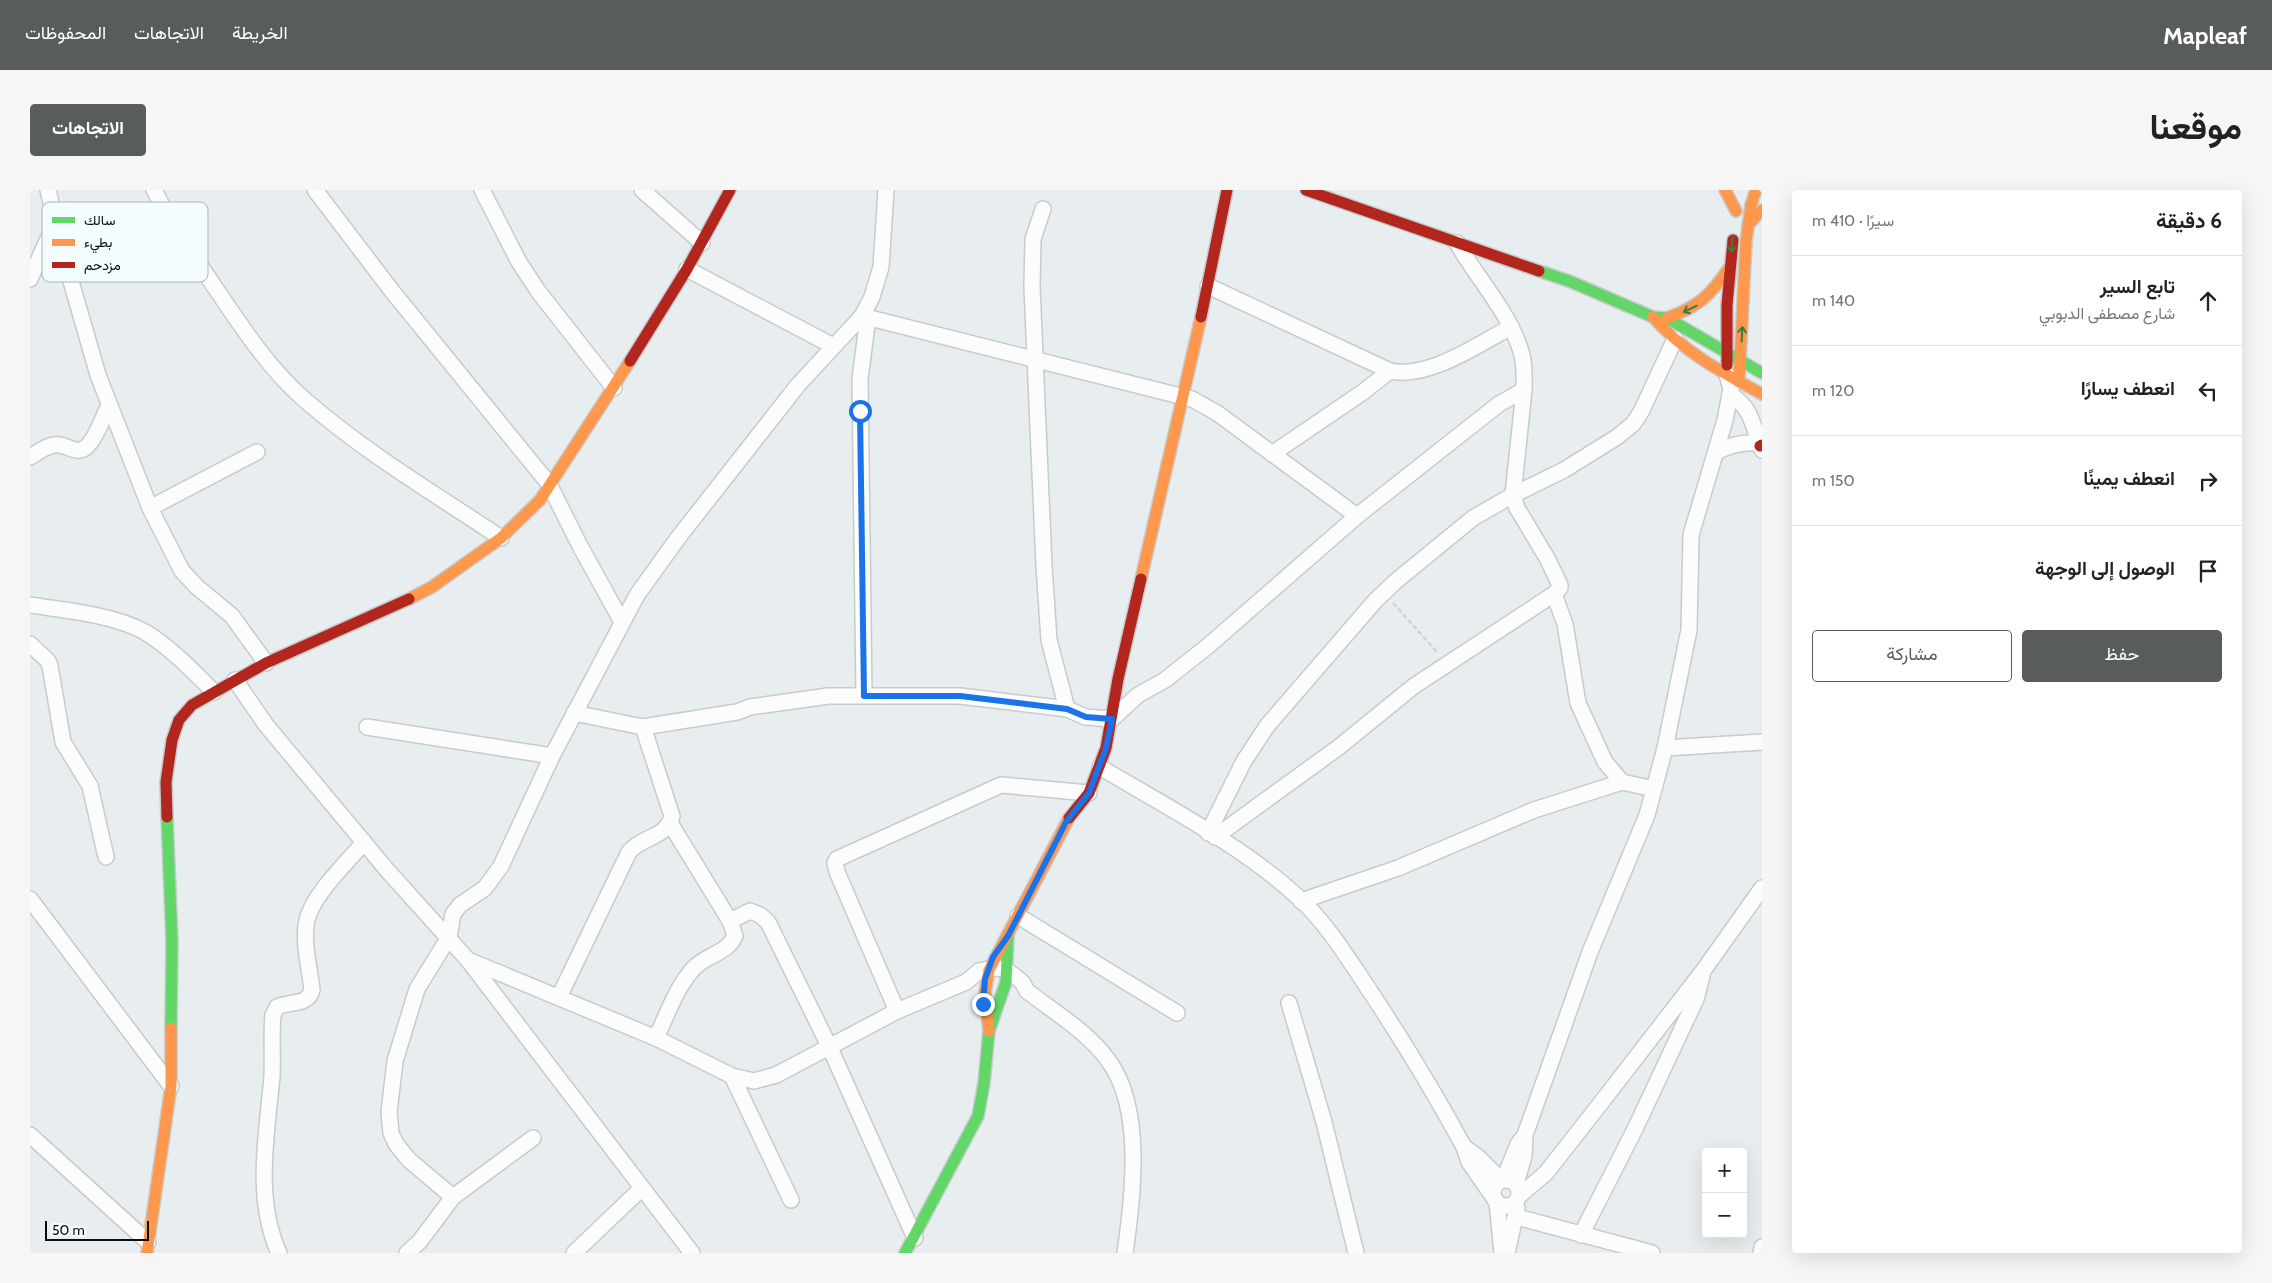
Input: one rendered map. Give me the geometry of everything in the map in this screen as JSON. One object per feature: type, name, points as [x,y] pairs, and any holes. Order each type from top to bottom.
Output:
[{"type":"street","points":[[154,190],[160,202]]},
{"type":"street","points":[[315,190],[405,306],[549,484],[580,546],[622,622]]},
{"type":"street","points":[[482,190],[519,262],[538,290],[614,388]]},
{"type":"street","points":[[642,190],[702,242]]},
{"type":"street","points":[[147,1247],[159,1177],[171,1086],[172,942],[166,803],[167,767],[172,740],[179,720],[192,705],[266,663],[416,596],[500,538],[540,500],[614,388],[687,269],[730,190]]},
{"type":"street","points":[[864,696],[860,379],[865,316],[881,267],[886,190]]},
{"type":"street","points":[[989,1031],[984,1011],[984,990],[988,969],[1008,936],[1066,822],[1089,793],[1100,767],[1112,719],[1118,679],[1208,286],[1227,190]]},
{"type":"street","points":[[1306,190],[1569,281],[1653,317],[1667,318],[1693,309],[1705,300],[1730,266]]},
{"type":"street","points":[[1726,190],[1736,211]]},
{"type":"street","points":[[1100,767],[1212,835],[1268,873],[1301,901],[1326,928],[1378,1001],[1418,1065],[1464,1147],[1469,1162],[1495,1200],[1507,1206],[1512,1187],[1518,1144],[1525,1135],[1590,952],[1647,816],[1665,748],[1689,630],[1691,535],[1695,516],[1716,452],[1731,385],[1741,361],[1748,225],[1756,190]]},
{"type":"street","points":[[1741,196],[1736,211],[1730,266],[1726,354],[1731,385],[1739,399],[1746,406],[1761,446]]},
{"type":"street","points":[[1044,209],[1033,239],[1032,262],[1046,607],[1051,649],[1067,709]]},
{"type":"street","points":[[1748,225],[1762,210]]},
{"type":"street","points":[[1212,835],[1340,747],[1414,686],[1554,594],[1560,588],[1547,558],[1517,508],[1513,495],[1524,390],[1522,355],[1511,327],[1457,243]]},
{"type":"street","points":[[30,279],[42,252]]},
{"type":"street","points":[[687,269],[833,346]]},
{"type":"street","points":[[208,277],[232,314],[290,386],[346,434],[387,464],[500,538]]},
{"type":"street","points":[[71,282],[84,331],[109,405],[150,508],[182,571],[197,587],[232,616],[266,663]]},
{"type":"street","points":[[1208,286],[1390,371],[1411,373],[1424,370],[1511,327]]},
{"type":"street","points":[[453,1197],[401,1151],[391,1133],[389,1122],[395,1061],[417,989],[449,937],[454,914],[460,904],[485,888],[501,866],[552,756],[637,595],[678,538],[798,385],[833,346],[865,316]]},
{"type":"street","points":[[865,316],[1183,397],[1203,404],[1358,516]]},
{"type":"street","points":[[1653,317],[1661,329],[1731,385],[1762,394]]},
{"type":"street","points":[[1667,318],[1726,354],[1762,373]]},
{"type":"street","points":[[1212,835],[1244,761],[1267,726],[1384,593],[1456,531],[1513,495],[1564,470],[1618,437],[1633,424],[1641,412],[1675,339]]},
{"type":"street","points":[[1272,454],[1390,371]]},
{"type":"street","points":[[574,713],[643,727],[738,712],[750,707],[828,696],[960,696],[1067,709],[1086,717],[1112,719],[1138,695],[1165,680],[1208,646],[1358,516],[1499,404],[1524,390]]},
{"type":"street","points":[[30,457],[53,445],[59,445],[75,451],[83,449],[90,444],[109,405]]},
{"type":"street","points":[[1716,452],[1742,442],[1761,446]]},
{"type":"street","points":[[150,508],[257,452]]},
{"type":"street","points":[[1554,594],[1564,624],[1578,703],[1605,762],[1622,782]]},
{"type":"street","points":[[30,605],[89,614],[143,631],[182,661],[214,692]]},
{"type":"street","points":[[30,644],[48,661],[50,666],[63,742],[90,786],[106,857]]},
{"type":"street","points":[[235,680],[266,724],[387,870],[468,960],[642,1188],[687,1251]]},
{"type":"street","points":[[367,727],[552,756]]},
{"type":"street","points":[[560,997],[629,852],[638,844],[663,832],[670,823],[672,816],[643,727]]},
{"type":"street","points":[[1665,748],[1762,742]]},
{"type":"street","points":[[1301,901],[1398,868],[1534,810],[1622,782],[1654,790]]},
{"type":"street","points":[[897,1012],[837,872],[835,863],[837,859],[990,788],[1001,785],[1089,793]]},
{"type":"street","points":[[656,1038],[679,988],[694,967],[733,942],[735,931],[670,823]]},
{"type":"street","points":[[278,1253],[268,1224],[264,1185],[272,1073],[273,1015],[277,1007],[304,1001],[311,995],[306,930],[310,911],[316,900],[364,842]]},
{"type":"street","points":[[1502,1253],[1493,1190],[1512,1187],[1546,1173],[1550,1165],[1598,1108],[1703,971],[1762,888]]},
{"type":"street","points":[[30,899],[171,1086]]},
{"type":"street","points":[[730,921],[750,911],[760,915],[768,922],[830,1048],[915,1238]]},
{"type":"street","points":[[1018,916],[1177,1013]]},
{"type":"street","points":[[905,1253],[915,1238],[978,1116],[984,1083],[989,1031],[1003,994],[1007,970],[1008,936]]},
{"type":"street","points":[[468,960],[656,1038],[732,1076],[754,1081],[765,1079],[830,1048],[897,1012],[966,982],[979,971],[998,968],[1007,970],[1016,975],[1026,991],[1090,1039],[1108,1059],[1117,1073],[1126,1096],[1130,1116],[1134,1176],[1125,1253]]},
{"type":"street","points":[[1582,1235],[1635,1129],[1696,999],[1703,971]]},
{"type":"street","points":[[966,982],[984,990],[1003,994],[1026,991]]},
{"type":"street","points":[[1289,1003],[1324,1122],[1356,1253]]},
{"type":"street","points":[[732,1076],[790,1200]]},
{"type":"street","points":[[30,1136],[147,1247]]},
{"type":"street","points":[[408,1253],[420,1241],[453,1197],[533,1138]]},
{"type":"street","points":[[1464,1147],[1512,1187],[1517,1217],[1507,1253]]},
{"type":"street","points":[[574,1253],[642,1188]]},
{"type":"street","points":[[1517,1217],[1652,1253]]},
{"type":"street","points":[[1761,1253],[1762,1247]]},
{"type":"path","points":[[1384,593],[1448,664]]},
{"type":"traffic: fast","points":[[1539,271],[1569,281],[1653,317],[1667,318],[1762,373]]},
{"type":"traffic: fast","points":[[167,817],[172,942],[171,1028]]},
{"type":"traffic: fast","points":[[905,1253],[978,1116],[984,1083],[989,1031],[1006,982],[1008,936]]},
{"type":"traffic: slow","points":[[1725,190],[1736,211]]},
{"type":"traffic: slow","points":[[1739,382],[1746,242],[1751,205],[1756,190]]},
{"type":"traffic: slow","points":[[1748,225],[1762,210]]},
{"type":"traffic: slow","points":[[1667,318],[1678,314],[1703,299],[1716,286],[1729,268]]},
{"type":"traffic: slow","points":[[1141,579],[1201,317]]},
{"type":"traffic: slow","points":[[1653,317],[1690,351],[1762,394]]},
{"type":"traffic: slow","points":[[409,599],[432,587],[501,538],[540,500],[630,361]]},
{"type":"traffic: slow","points":[[989,1031],[985,993],[989,970],[1069,818]]},
{"type":"traffic: slow","points":[[147,1253],[171,1086],[171,1028]]},
{"type":"traffic: jam","points":[[630,361],[687,269],[730,190]]},
{"type":"traffic: jam","points":[[1201,317],[1227,190]]},
{"type":"traffic: jam","points":[[1306,190],[1539,271]]},
{"type":"traffic: jam","points":[[1727,365],[1727,305],[1733,240]]},
{"type":"traffic: jam","points":[[1069,818],[1089,793],[1106,748],[1118,679],[1141,579]]},
{"type":"traffic: jam","points":[[167,817],[166,782],[172,740],[179,720],[192,705],[266,663],[409,599]]},
{"type":"route","points":[[860,411],[864,696],[960,696],[1067,709],[1086,717],[1112,719],[1106,748],[1089,793],[1066,822],[1008,936],[993,957],[985,979],[983,1004]]}]
